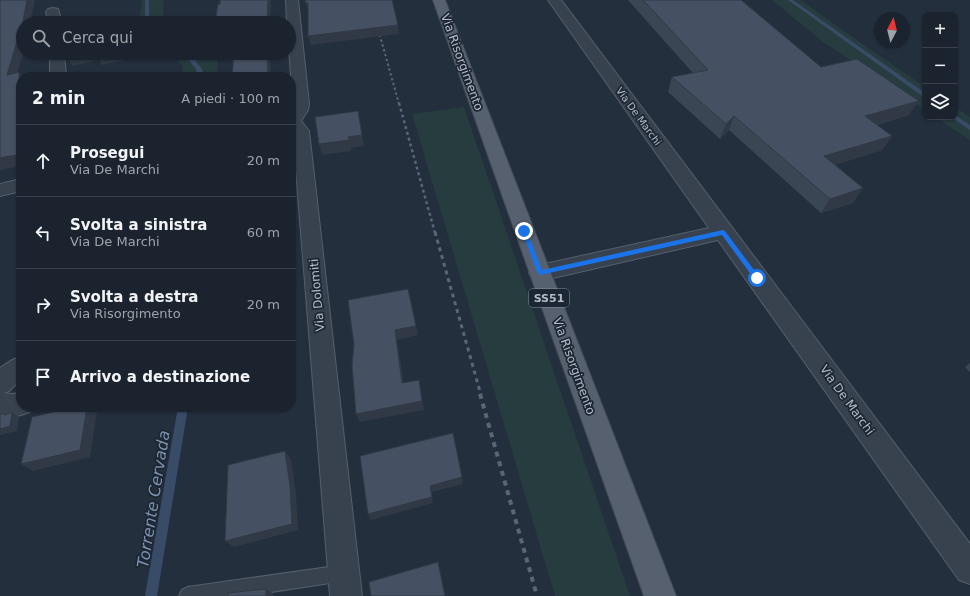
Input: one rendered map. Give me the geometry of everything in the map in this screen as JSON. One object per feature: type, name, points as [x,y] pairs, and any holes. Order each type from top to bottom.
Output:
[{"type":"main road","name":"Via Risorgimento","points":[[439,0],[660,596]]},
{"type":"street","name":"Via Dolomiti","points":[[292,0],[293,16]]},
{"type":"street","name":"Via De Marchi","points":[[554,0],[970,569]]},
{"type":"street","name":"Via Dolomiti","points":[[296,46],[301,104],[300,110],[296,116]]},
{"type":"street","points":[[57,60],[58,72]]},
{"type":"street","name":"Via Dolomiti","points":[[296,125],[302,131],[346,596]]},
{"type":"street","points":[[0,190],[16,186]]},
{"type":"street","points":[[540,272],[723,232]]},
{"type":"street","points":[[0,383],[9,374],[16,370]]},
{"type":"street","points":[[0,403],[11,406],[16,405]]},
{"type":"lane","points":[[188,596],[224,589],[344,573]]},
{"type":"green space","points":[[142,0],[164,0],[163,16],[140,16]]},
{"type":"green space","points":[[772,0],[801,0],[922,85],[922,108],[822,41]]},
{"type":"green space","points":[[177,60],[217,60],[218,72],[182,72],[183,66]]},
{"type":"green space","points":[[464,107],[630,596],[555,596],[412,114]]},
{"type":"green space","points":[[958,109],[970,117],[970,140],[940,120],[958,120]]},
{"type":"building","points":[[0,0],[27,0],[24,16],[16,16],[16,45],[7,75],[16,73],[16,155],[0,158]]},
{"type":"building","points":[[220,0],[268,0],[267,16],[216,16],[218,4],[220,4]]},
{"type":"building","points":[[305,0],[392,0],[398,25],[308,36],[308,3],[306,3]]},
{"type":"building","points":[[643,0],[741,0],[821,67],[857,59],[919,101],[865,116],[892,136],[824,156],[863,188],[830,199],[734,116],[726,124],[672,77],[708,70]]},
{"type":"building","points":[[233,60],[267,60],[268,72],[232,72]]},
{"type":"building","points":[[358,111],[362,135],[348,137],[349,140],[319,144],[315,117]]},
{"type":"building","points":[[408,289],[416,326],[395,330],[402,383],[419,380],[422,401],[356,414],[352,365],[354,345],[348,300]]},
{"type":"building","points":[[12,412],[10,426],[0,429],[0,413],[5,415]]},
{"type":"building","points":[[54,412],[86,412],[80,450],[21,464],[32,417]]},
{"type":"building","points":[[453,433],[462,477],[430,486],[432,497],[368,514],[360,456]]},
{"type":"building","points":[[285,451],[290,486],[292,524],[225,541],[228,465]]},
{"type":"building","points":[[438,562],[445,596],[371,596],[369,582]]},
{"type":"building","points":[[266,589],[266,596],[228,596],[228,593]]},
{"type":"waterway","name":"Torrente Cervada","points":[[147,0],[147,16]]},
{"type":"waterway","points":[[790,0],[922,94]]},
{"type":"waterway","name":"Torrente Cervada","points":[[192,60],[200,72]]},
{"type":"waterway","points":[[958,120],[970,128]]},
{"type":"waterway","name":"Torrente Cervada","points":[[151,596],[182,412]]},
{"type":"railway","points":[[377,25],[399,104]]},
{"type":"railway","points":[[399,103],[435,233]]},
{"type":"railway","points":[[435,232],[481,395]]},
{"type":"railway","points":[[480,394],[537,596]]},
{"type":"route","points":[[524,231],[540,272],[723,232],[757,278]]}]
